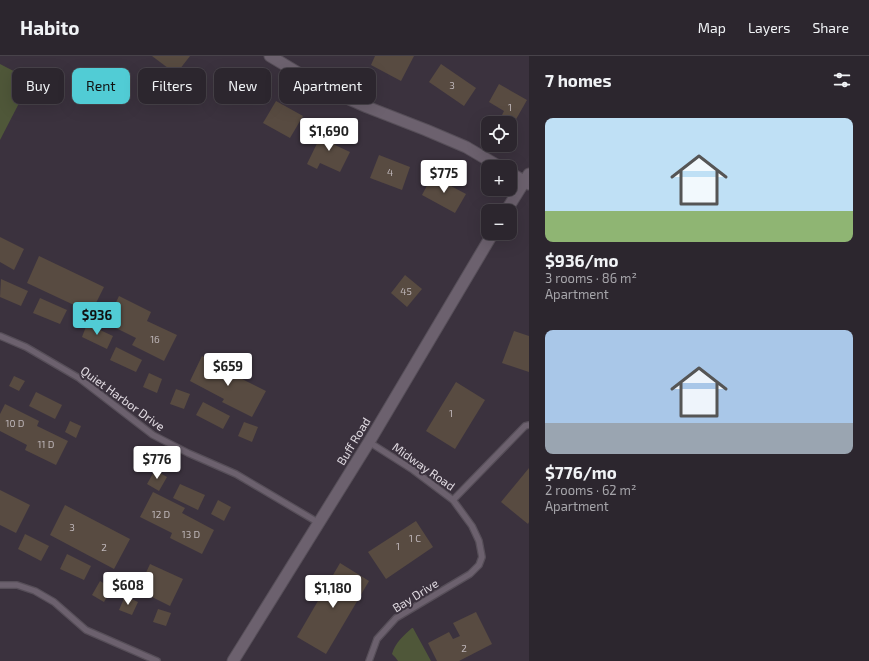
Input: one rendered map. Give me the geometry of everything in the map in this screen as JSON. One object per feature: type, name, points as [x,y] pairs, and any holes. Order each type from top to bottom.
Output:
[{"type":"street","points":[[270,56],[320,86],[367,107],[466,147],[488,160]]},
{"type":"street","points":[[511,204],[528,180],[517,176]]},
{"type":"street","name":"Buff Road","points":[[233,661],[369,442],[489,240]]},
{"type":"lane","name":"Quiet Harbor Drive","points":[[0,336],[26,347],[79,378],[153,435],[188,453],[236,474],[319,523]]},
{"type":"lane","points":[[453,500],[524,426],[529,425]]},
{"type":"lane","name":"Midway Road","points":[[369,442],[413,470],[453,500],[472,526],[479,541],[482,557]]},
{"type":"lane","name":"Bay Drive","points":[[369,661],[377,639],[396,618],[470,574],[479,565],[482,557]]},
{"type":"lane","points":[[0,585],[17,585],[35,591],[54,602],[86,630],[158,661]]},
{"type":"green space","points":[[0,64],[12,70],[12,104],[19,104],[0,140]]},
{"type":"green space","points":[[412,628],[431,661],[398,661],[392,654],[393,650],[403,636]]},
{"type":"building","points":[[152,56],[190,56],[181,68],[168,68]]},
{"type":"building","points":[[375,56],[414,56],[401,81],[371,65]]},
{"type":"building","points":[[441,64],[476,88],[464,106],[429,82]]},
{"type":"building","points":[[499,84],[527,100],[517,118],[517,116],[502,116],[504,111],[489,102]]},
{"type":"building","points":[[276,101],[303,116],[290,138],[263,123]]},
{"type":"building","points":[[325,127],[340,134],[335,145],[350,152],[340,172],[320,163],[317,169],[307,164]]},
{"type":"building","points":[[379,155],[410,167],[402,190],[370,178]]},
{"type":"building","points":[[432,176],[466,194],[455,213],[422,195]]},
{"type":"building","points":[[0,237],[24,249],[14,270],[0,262]]},
{"type":"building","points":[[39,256],[104,287],[91,313],[27,283]]},
{"type":"building","points":[[405,275],[422,289],[407,307],[391,293]]},
{"type":"building","points":[[1,279],[28,291],[21,306],[0,297]]},
{"type":"building","points":[[119,296],[151,312],[147,321],[177,335],[164,361],[132,345],[136,338],[106,323]]},
{"type":"building","points":[[40,298],[67,310],[60,324],[33,313]]},
{"type":"building","points":[[87,324],[113,336],[107,349],[82,337]]},
{"type":"building","points":[[514,331],[529,336],[529,372],[502,363]]},
{"type":"building","points":[[116,347],[142,360],[136,372],[110,360]]},
{"type":"building","points":[[202,356],[235,373],[234,375],[266,391],[252,417],[222,402],[224,399],[190,381]]},
{"type":"building","points":[[149,373],[162,379],[157,393],[143,387]]},
{"type":"building","points":[[14,376],[25,381],[19,391],[9,386]]},
{"type":"building","points":[[456,382],[485,400],[455,449],[426,431]]},
{"type":"building","points":[[176,389],[190,394],[184,409],[170,404]]},
{"type":"building","points":[[36,392],[62,405],[55,419],[29,406]]},
{"type":"building","points":[[203,402],[230,416],[223,429],[196,415]]},
{"type":"building","points":[[5,404],[39,421],[37,426],[68,441],[56,465],[25,450],[27,445],[0,431],[0,414]]},
{"type":"building","points":[[70,421],[81,426],[76,438],[65,432]]},
{"type":"building","points":[[244,422],[258,427],[252,442],[238,436]]},
{"type":"building","points":[[529,468],[529,522],[528,524],[501,502]]},
{"type":"building","points":[[155,470],[167,477],[159,491],[147,484]]},
{"type":"building","points":[[180,484],[205,495],[198,510],[173,498]]},
{"type":"building","points":[[0,490],[30,505],[16,533],[0,525]]},
{"type":"building","points":[[153,492],[185,508],[182,513],[214,530],[202,554],[170,538],[172,533],[140,517]]},
{"type":"building","points":[[218,500],[231,507],[224,521],[211,514]]},
{"type":"building","points":[[65,505],[130,539],[114,569],[50,535]]},
{"type":"building","points":[[416,521],[433,547],[386,579],[368,552]]},
{"type":"building","points":[[25,534],[49,546],[41,561],[18,549]]},
{"type":"building","points":[[67,554],[91,566],[84,580],[60,569]]},
{"type":"building","points":[[340,563],[369,581],[326,654],[297,637]]},
{"type":"building","points":[[150,564],[183,579],[170,606],[138,590]]},
{"type":"building","points":[[100,581],[112,588],[104,602],[92,595]]},
{"type":"building","points":[[125,596],[138,602],[132,615],[119,610]]},
{"type":"building","points":[[158,609],[171,613],[166,626],[153,622]]},
{"type":"building","points":[[476,612],[492,644],[459,661],[437,661],[428,643],[449,632],[453,639],[460,636],[453,623]]}]
